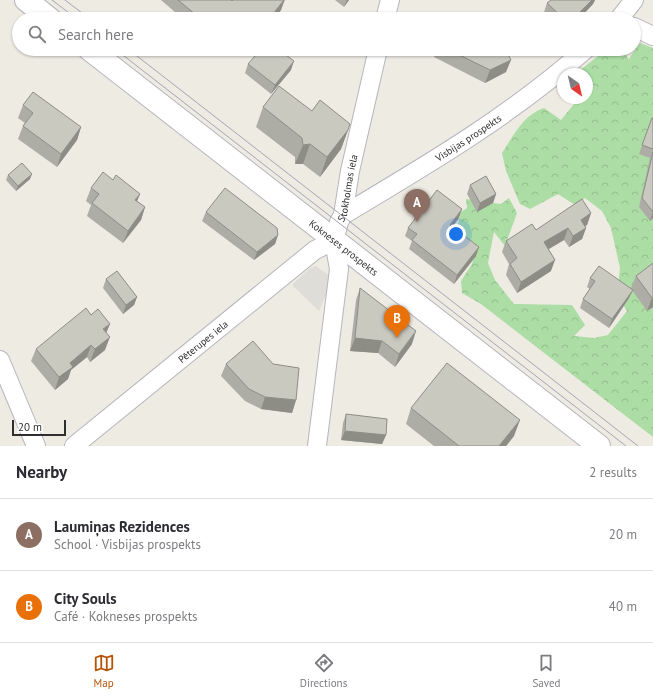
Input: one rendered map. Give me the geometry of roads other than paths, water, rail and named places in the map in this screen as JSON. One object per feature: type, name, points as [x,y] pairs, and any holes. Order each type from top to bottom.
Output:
[{"type":"street","points":[[26,0],[41,12]]},
{"type":"street","points":[[387,12],[390,0]]},
{"type":"street","points":[[624,12],[634,0]]},
{"type":"street","points":[[641,30],[653,36]]},
{"type":"street","name":"Kokneses prospekts","points":[[98,56],[599,446]]},
{"type":"street","name":"Stokholmas iela","points":[[316,446],[338,269],[334,241],[339,222],[343,215],[350,171],[376,56]]},
{"type":"street","name":"Visbijas prospekts","points":[[343,215],[491,123],[534,92],[578,56]]},
{"type":"street","name":"Pēterupes iela","points":[[74,446],[315,250],[334,241]]},
{"type":"street","points":[[0,360],[36,446]]},
{"type":"tram line","points":[[52,0],[68,12]]},
{"type":"tram line","points":[[65,0],[81,12]]},
{"type":"tram line","points":[[124,56],[626,446]]},
{"type":"tram line","points":[[137,56],[638,446]]},
{"type":"place","name":"Laumiņas Rezidences","points":[[417,222]]},
{"type":"place","name":"City Souls","points":[[397,338]]}]
